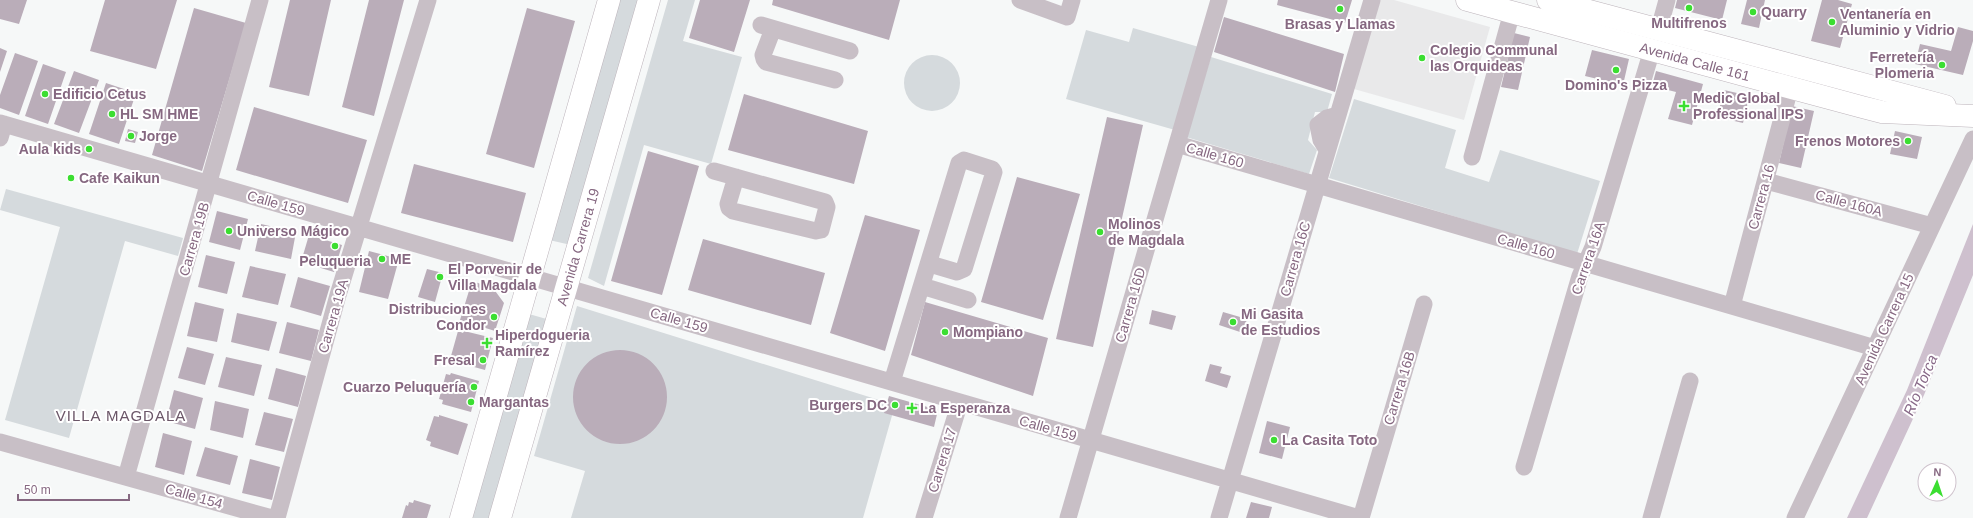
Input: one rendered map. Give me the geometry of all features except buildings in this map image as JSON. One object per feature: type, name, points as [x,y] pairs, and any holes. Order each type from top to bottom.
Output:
[{"type":"main road","points":[[461,518],[609,0]]},
{"type":"main road","name":"Avenida Carrera 19","points":[[500,518],[649,0]]},
{"type":"main road","name":"Avenida Calle 161","points":[[1467,0],[1882,112],[1973,115]]},
{"type":"main road","name":"Avenida Calle 161","points":[[1548,0],[1973,115]]},
{"type":"street","name":"Carrera 19B","points":[[126,477],[260,0]]},
{"type":"street","name":"Carrera 19A","points":[[277,518],[338,295],[428,0]]},
{"type":"street","points":[[1020,0],[1067,16],[1072,0]]},
{"type":"street","name":"Carrera 16D","points":[[1068,518],[1219,0]]},
{"type":"street","name":"Carrera 16C","points":[[1219,518],[1372,0]]},
{"type":"street","points":[[1658,29],[1667,0]]},
{"type":"street","points":[[1472,157],[1512,12]]},
{"type":"street","points":[[835,80],[766,62],[764,55],[767,27],[850,51]]},
{"type":"street","name":"Carrera 16A","points":[[1524,467],[1580,276],[1593,247],[1652,50]]},
{"type":"street","name":"Carrera 16","points":[[1732,306],[1790,88]]},
{"type":"street","name":"Calle 159","points":[[1,128],[209,184],[359,227],[1360,518]]},
{"type":"street","name":"Avenida Carrera 15","points":[[1795,518],[1973,139]]},
{"type":"street","name":"Calle 160","points":[[1177,144],[1875,348]]},
{"type":"street","points":[[892,382],[930,264],[959,163],[964,160],[992,169],[994,172],[964,269],[957,272],[930,264]]},
{"type":"street","points":[[714,172],[736,177],[825,202],[827,207],[821,230],[816,232],[733,211],[728,208],[736,177]]},
{"type":"street","name":"Calle 160A","points":[[1766,181],[1932,226]]},
{"type":"street","points":[[922,286],[968,300]]},
{"type":"street","name":"Carrera 16B","points":[[1360,518],[1424,304]]},
{"type":"street","points":[[1651,518],[1690,381]]},
{"type":"street","name":"Carrera 17","points":[[924,518],[960,402]]},
{"type":"street","name":"Calle 154","points":[[0,442],[272,518]]},
{"type":"shaded area","points":[[619,0],[640,0],[571,245],[549,240]]},
{"type":"shaded area","points":[[668,0],[695,0],[683,41],[742,57],[711,164],[644,145],[604,286],[588,278]]},
{"type":"shaded area","name":"Colegio Communal las Orquideas","points":[[1379,0],[1394,0],[1490,27],[1464,120],[1354,89]]},
{"type":"shaded area","points":[[1133,28],[1199,47],[1175,130],[1066,99],[1086,30],[1129,42]]},
{"type":"shaded area","points":[[932,55],[947,60],[955,68],[960,83],[955,98],[947,106],[932,111],[917,106],[909,98],[904,83],[909,68],[917,60]]},
{"type":"shaded area","points":[[1211,57],[1332,94],[1327,112],[1315,112],[1308,140],[1317,150],[1309,174],[1186,137]]},
{"type":"shaded area","points":[[1354,99],[1456,130],[1445,168],[1489,182],[1500,150],[1600,181],[1577,254],[1329,178]]},
{"type":"shaded area","points":[[6,189],[183,238],[178,256],[125,241],[69,438],[5,420],[60,227],[0,210]]},
{"type":"shaded area","points":[[577,306],[895,405],[863,518],[571,518],[585,471],[534,456]]},
{"type":"shaded area","points":[[529,314],[550,320],[494,518],[470,518]]},
{"type":"water","name":"Río Torca","points":[[1973,224],[1973,275],[1924,395],[1867,518],[1847,518],[1907,390]]},
{"type":"place","name":"Multifrenos","points":[[1689,8]]},
{"type":"place","name":"Brasas y Llamas","points":[[1340,9]]},
{"type":"place","name":"Quarry","points":[[1753,12]]},
{"type":"place","name":"Ventanería en Aluminio y Vidrio","points":[[1832,22]]},
{"type":"place","name":"Colegio Communal las Orquideas","points":[[1422,58]]},
{"type":"place","name":"Ferretería Plomeria","points":[[1942,65]]},
{"type":"place","name":"Domino's Pizza","points":[[1616,70]]},
{"type":"place","name":"Edificio Cetus","points":[[45,94]]},
{"type":"place","name":"Medic Global Professional IPS","points":[[1684,106]]},
{"type":"place","name":"HL SM HME","points":[[112,114]]},
{"type":"place","name":"Jorge","points":[[131,136]]},
{"type":"place","name":"Frenos Motores","points":[[1908,141]]},
{"type":"place","name":"Aula kids","points":[[89,149]]},
{"type":"place","name":"Cafe Kaikun","points":[[71,178]]},
{"type":"place","name":"Universo Mágico","points":[[229,231]]},
{"type":"place","name":"Molinos de Magdala","points":[[1100,232]]},
{"type":"place","name":"Peluqueria","points":[[335,246]]},
{"type":"place","name":"ME","points":[[382,259]]},
{"type":"place","name":"El Porvenir de Villa Magdala","points":[[440,277]]},
{"type":"place","name":"Distribuciones Condor","points":[[494,317]]},
{"type":"place","name":"Mi Gasita de Estudios","points":[[1233,322]]},
{"type":"place","name":"Mompiano","points":[[945,332]]},
{"type":"place","name":"Hiperdogueria Ramírez","points":[[487,343]]},
{"type":"place","name":"Fresal","points":[[483,360]]},
{"type":"place","name":"Cuarzo Peluquería","points":[[474,387]]},
{"type":"place","name":"Margantas","points":[[471,402]]},
{"type":"place","name":"Burgers DC","points":[[895,405]]},
{"type":"place","name":"La Esperanza","points":[[912,408]]},
{"type":"place","name":"La Casita Toto","points":[[1274,440]]},
{"type":"district","name":"VILLA MAGDALA","points":[[121,415]]}]
